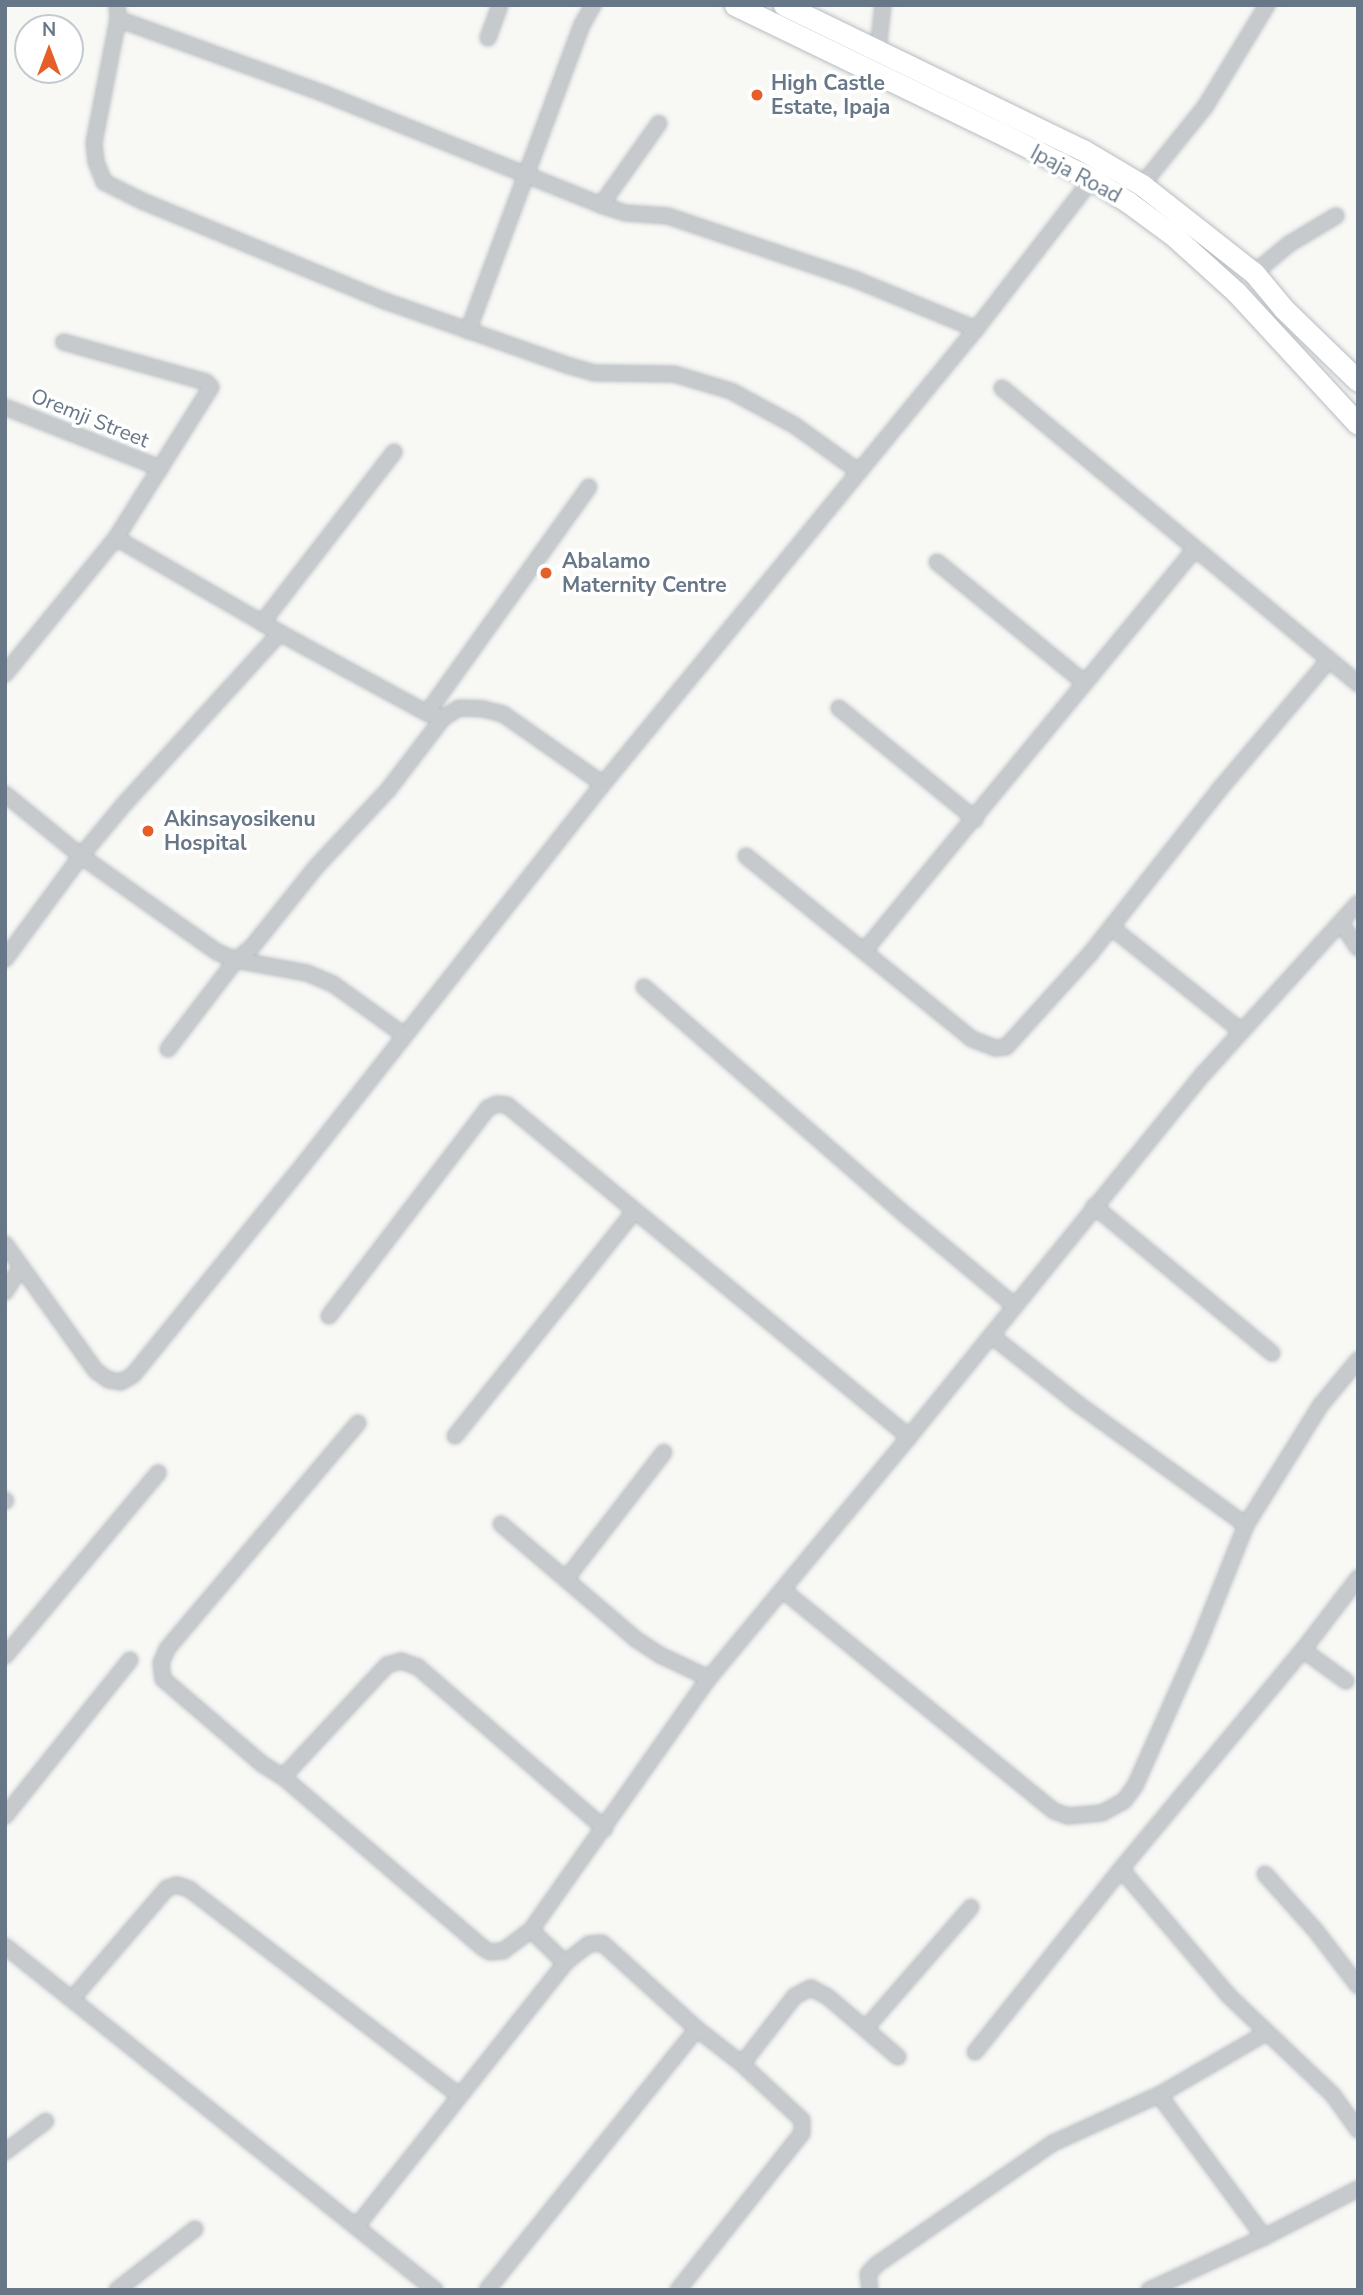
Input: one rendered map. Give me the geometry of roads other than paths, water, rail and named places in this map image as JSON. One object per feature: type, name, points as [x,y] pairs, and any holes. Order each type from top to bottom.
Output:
[{"type":"main road","name":"Ipaja Road","points":[[734,5],[1092,179],[1156,222],[1208,265],[1267,323],[1358,424]]},
{"type":"main road","name":"Ipaja Road","points":[[784,5],[1092,154],[1142,185],[1254,273],[1284,309],[1358,381]]},
{"type":"street","points":[[488,38],[500,5]]},
{"type":"street","points":[[467,331],[582,24],[593,5]]},
{"type":"street","points":[[877,50],[883,5]]},
{"type":"street","points":[[1142,185],[1205,107],[1267,5]]},
{"type":"street","points":[[858,471],[794,425],[731,391],[674,374],[594,373],[467,331],[385,301],[142,201],[104,182],[96,162],[94,143],[117,12],[601,205],[626,214],[653,213],[680,220],[854,279],[976,329]]},
{"type":"street","points":[[601,205],[659,123]]},
{"type":"street","points":[[5,1244],[96,1371],[109,1380],[121,1382],[133,1375],[603,784],[976,329],[1092,179]]},
{"type":"street","points":[[1254,273],[1289,244],[1336,216]]},
{"type":"street","points":[[5,674],[116,538],[211,387],[206,382],[64,342]]},
{"type":"street","points":[[1002,388],[1358,684]]},
{"type":"street","name":"Oremji Street","points":[[5,407],[160,468]]},
{"type":"street","points":[[262,623],[394,452]]},
{"type":"street","points":[[427,713],[589,487]]},
{"type":"street","points":[[116,538],[280,633],[427,713],[443,718]]},
{"type":"street","points":[[865,950],[1195,549]]},
{"type":"street","points":[[937,562],[1085,683]]},
{"type":"street","points":[[5,960],[81,856],[280,633]]},
{"type":"street","points":[[746,856],[972,1039],[1001,1048],[1010,1045],[1111,927],[1329,660]]},
{"type":"street","points":[[168,1049],[236,960],[253,947],[316,867],[388,790],[443,718],[459,708],[483,709],[503,714],[603,784]]},
{"type":"street","points":[[839,708],[975,819]]},
{"type":"street","points":[[5,794],[81,856],[217,952],[236,960],[307,973],[333,984],[404,1035]]},
{"type":"street","points":[[358,1423],[167,1649],[161,1663],[163,1679],[262,1764],[283,1777],[483,1948],[490,1952],[503,1951],[531,1930],[605,1829],[709,1678],[992,1336],[1094,1206],[1240,1030],[1358,903]]},
{"type":"street","points":[[1341,923],[1358,948]]},
{"type":"street","points":[[1111,927],[1240,1030]]},
{"type":"street","points":[[644,987],[908,1217],[1015,1306]]},
{"type":"street","points":[[329,1316],[488,1108],[497,1104],[507,1105],[909,1437]]},
{"type":"street","points":[[1094,1206],[1272,1353]]},
{"type":"street","points":[[455,1436],[634,1212]]},
{"type":"street","points":[[5,1293],[20,1268]]},
{"type":"street","points":[[992,1336],[1078,1404],[1246,1525]]},
{"type":"street","points":[[783,1591],[1054,1811],[1068,1816],[1102,1813],[1124,1801],[1135,1786],[1200,1640],[1246,1525],[1320,1406],[1358,1360]]},
{"type":"street","points":[[566,1579],[664,1451]]},
{"type":"street","points":[[5,1656],[158,1473]]},
{"type":"street","points":[[501,1524],[662,1656],[709,1678]]},
{"type":"street","points":[[975,2052],[1303,1650],[1358,1578]]},
{"type":"street","points":[[1303,1650],[1346,1681]]},
{"type":"street","points":[[5,1816],[130,1660]]},
{"type":"street","points":[[283,1777],[387,1665],[401,1661],[418,1667],[605,1829]]},
{"type":"street","points":[[1121,1870],[1173,1932],[1266,2033],[1333,2095],[1358,2130]]},
{"type":"street","points":[[1265,1874],[1316,1931],[1358,1986]]},
{"type":"street","points":[[72,1999],[167,1888],[177,1885],[189,1889],[458,2095]]},
{"type":"street","points":[[866,2028],[971,1907]]},
{"type":"street","points":[[531,1930],[565,1963]]},
{"type":"street","points":[[356,2227],[565,1963],[589,1944],[602,1943],[697,2029],[742,2064],[802,2120],[802,2133],[678,2290]]},
{"type":"street","points":[[5,1946],[435,2290]]},
{"type":"street","points":[[742,2064],[795,1996],[805,1989],[817,1990],[828,1997],[898,2057]]},
{"type":"street","points":[[487,2290],[697,2029]]},
{"type":"street","points":[[870,2290],[868,2274],[876,2265],[1042,2151],[1159,2095],[1266,2033]]},
{"type":"street","points":[[1159,2095],[1264,2237]]},
{"type":"street","points":[[5,2152],[46,2121]]},
{"type":"street","points":[[1149,2290],[1264,2237],[1358,2189]]},
{"type":"street","points":[[117,2290],[195,2229]]},
{"type":"place","name":"High Castle Estate, Ipaja","points":[[757,95]]},
{"type":"place","name":"Abalamo Maternity Centre","points":[[546,573]]},
{"type":"place","name":"Akinsayosikenu Hospital","points":[[148,831]]}]
